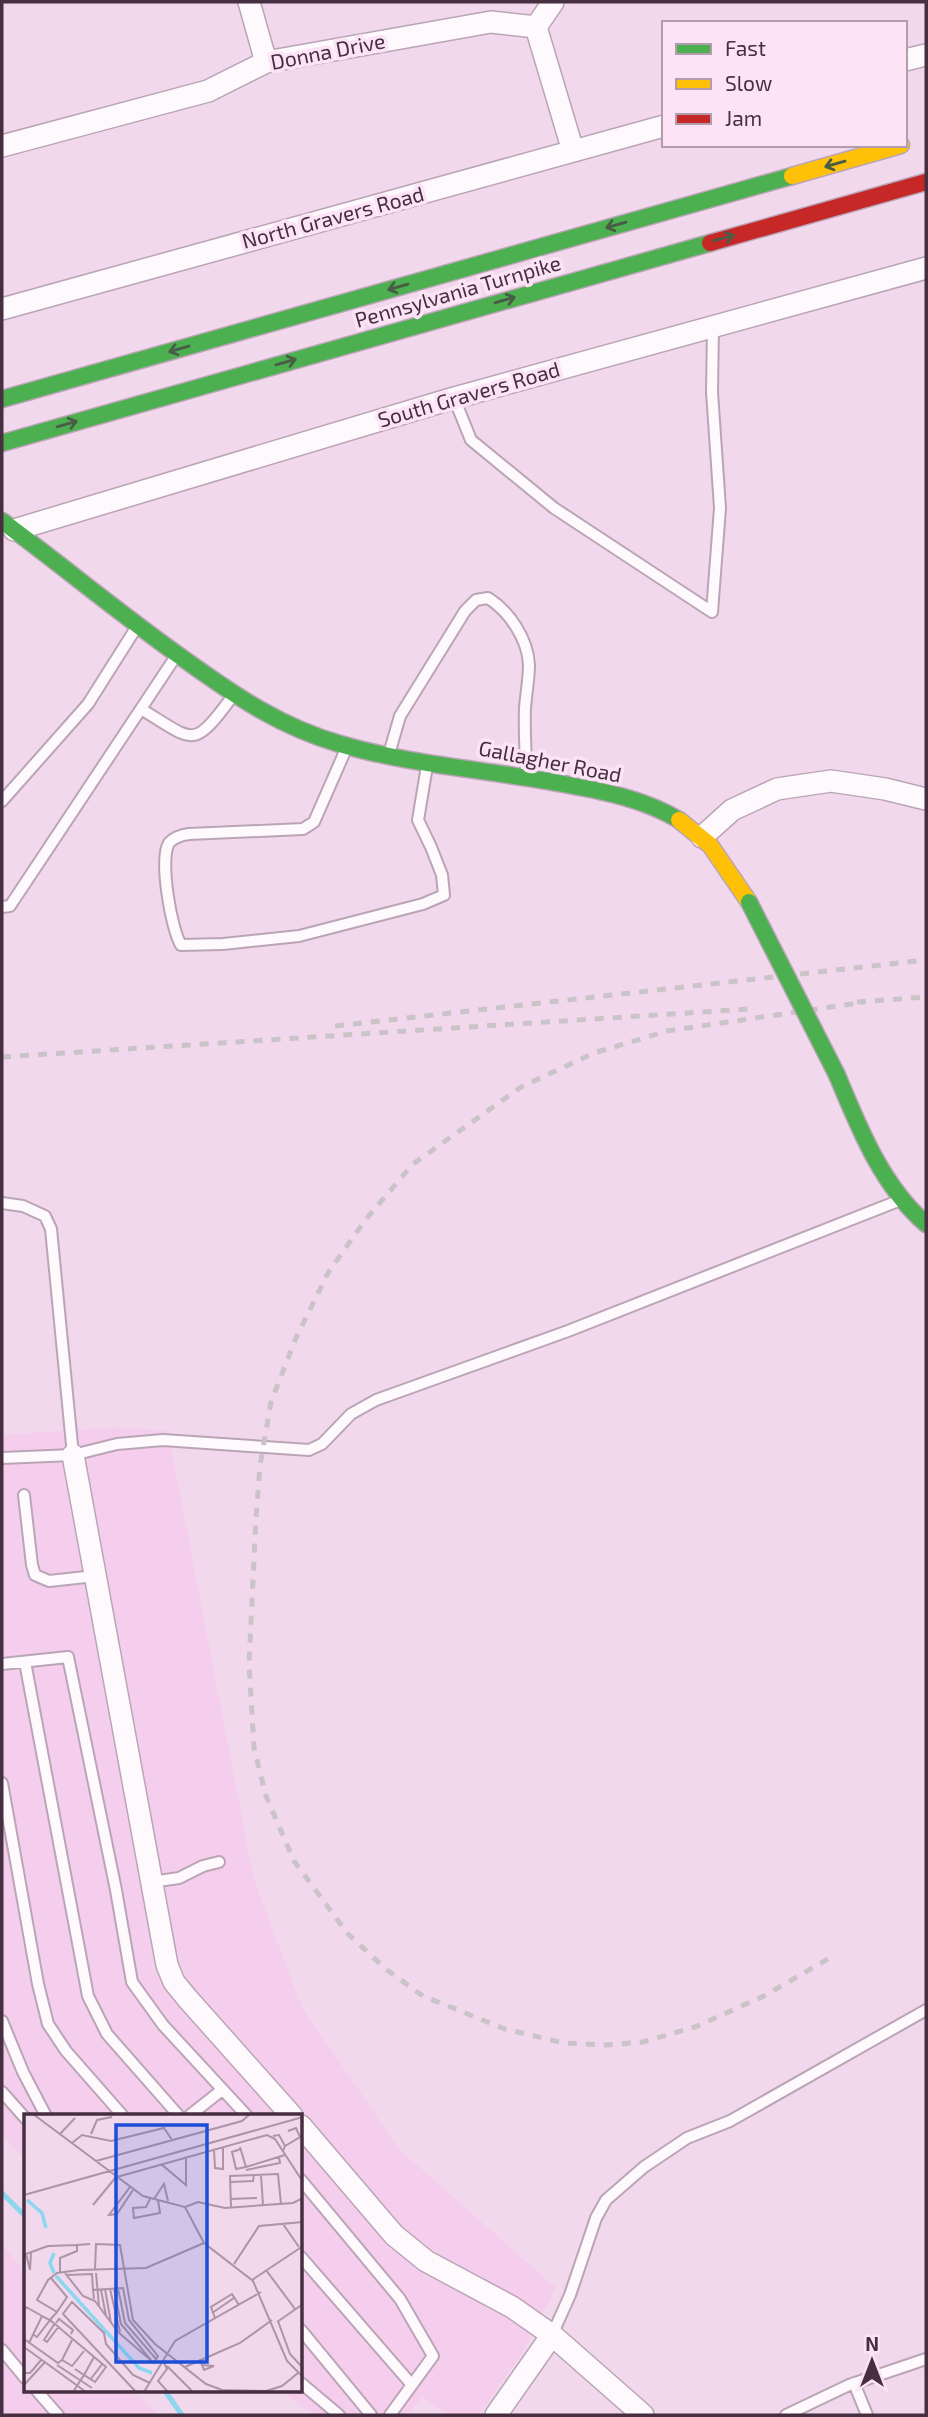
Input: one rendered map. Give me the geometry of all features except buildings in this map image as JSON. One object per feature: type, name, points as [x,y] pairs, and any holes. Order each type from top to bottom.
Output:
[{"type":"main road","name":"Pennsylvania Turnpike","points":[[2,399],[893,147]]},
{"type":"main road","name":"Pennsylvania Turnpike","points":[[2,443],[926,182]]},
{"type":"main road","name":"Gallagher Road","points":[[5,524],[177,655],[272,718],[335,744],[611,793],[647,804],[702,837],[728,868],[749,902],[837,1075],[859,1125],[900,1200],[926,1224]]},
{"type":"street","points":[[249,2],[266,62]]},
{"type":"street","points":[[554,2],[536,27],[573,151]]},
{"type":"street","name":"Donna Drive","points":[[2,146],[208,91],[266,62],[491,22],[536,27]]},
{"type":"street","points":[[907,60],[926,55]]},
{"type":"street","name":"North Gravers Road","points":[[2,309],[662,128]]},
{"type":"street","name":"South Gravers Road","points":[[5,524],[926,268]]},
{"type":"street","points":[[702,837],[732,810],[777,789],[831,781],[885,789],[926,799]]},
{"type":"street","points":[[73,1455],[167,1965],[174,1982],[290,2114]]},
{"type":"street","points":[[303,2128],[394,2235],[409,2248],[435,2266],[512,2307],[552,2335],[643,2415]]},
{"type":"street","points":[[496,2415],[552,2335]]},
{"type":"lane","points":[[454,398],[471,440],[554,508],[712,612],[720,508],[712,393],[713,326]]},
{"type":"lane","points":[[389,754],[400,716],[465,611],[475,600],[488,598],[498,604],[522,635],[529,663],[525,708],[527,776]]},
{"type":"lane","points":[[2,801],[88,704],[138,626]]},
{"type":"lane","points":[[2,907],[10,906],[177,655]]},
{"type":"lane","points":[[141,709],[185,736],[197,736],[209,727],[234,694]]},
{"type":"lane","points":[[347,746],[314,822],[303,829],[179,835],[169,843],[168,907],[175,935],[181,945],[223,944],[299,936],[423,904],[444,895],[442,874],[432,846],[418,820],[428,761]]},
{"type":"lane","points":[[2,1458],[73,1455],[117,1444],[163,1440],[309,1450],[322,1444],[351,1414],[376,1400],[568,1331],[900,1200]]},
{"type":"lane","points":[[2,1203],[23,1206],[45,1216],[51,1229],[73,1455]]},
{"type":"lane","points":[[24,1495],[35,1575],[49,1581],[95,1576]]},
{"type":"lane","points":[[2,1664],[68,1657],[132,1982],[163,2025],[245,2114]]},
{"type":"lane","points":[[25,1662],[88,1996],[107,2034],[176,2114]]},
{"type":"lane","points":[[2,1783],[38,1984],[48,2024],[66,2051],[121,2114]]},
{"type":"lane","points":[[151,1882],[179,1878],[203,1866],[219,1862]]},
{"type":"lane","points":[[552,2335],[570,2295],[596,2218],[606,2200],[644,2167],[687,2138],[730,2121],[926,2010]]},
{"type":"lane","points":[[2,2021],[23,2072],[45,2114]]},
{"type":"lane","points":[[192,2114],[222,2090]]},
{"type":"lane","points":[[2,2092],[24,2117]]},
{"type":"lane","points":[[303,2182],[400,2299],[433,2356],[390,2415]]},
{"type":"lane","points":[[303,2260],[412,2385]]},
{"type":"lane","points":[[303,2332],[371,2415]]},
{"type":"lane","points":[[2,2350],[24,2377]]},
{"type":"lane","points":[[786,2415],[854,2383],[926,2360]]},
{"type":"lane","points":[[854,2383],[867,2415]]},
{"type":"lane","points":[[303,2385],[339,2415]]},
{"type":"lane","points":[[38,2392],[58,2415]]},
{"type":"shaded area","points":[[120,1427],[168,1431],[254,1880],[302,2007],[399,2149],[556,2288],[522,2354],[479,2415],[450,2415],[422,2397],[408,2415],[314,2415],[282,2392],[303,2392],[303,2114],[24,2114],[24,2159],[2,2136],[2,1435]]},
{"type":"shaded area","points":[[2,2245],[24,2270],[24,2392],[135,2392],[159,2415],[2,2415]]},
{"type":"waterway","points":[[2,2193],[24,2215]]},
{"type":"waterway","points":[[166,2392],[182,2415]]},
{"type":"railway","points":[[335,1026],[926,960]]},
{"type":"railway","points":[[857,1002],[926,997]]},
{"type":"railway","points":[[828,1959],[764,1996],[695,2027],[643,2042],[606,2045],[564,2043],[505,2029],[423,1996],[387,1970],[348,1934],[294,1861],[266,1796],[254,1748],[249,1664],[260,1466],[271,1402],[295,1340],[328,1273],[366,1219],[413,1164],[521,1087],[594,1053],[667,1031],[865,1002]]},
{"type":"railway","points":[[2,1057],[749,1009]]},
{"type":"traffic: fast","points":[[2,399],[792,176]]},
{"type":"traffic: fast","points":[[2,443],[710,243]]},
{"type":"traffic: fast","points":[[2,521],[206,675],[260,710],[298,729],[340,744],[396,758],[612,794],[653,807],[679,820]]},
{"type":"traffic: fast","points":[[749,902],[837,1075]]},
{"type":"traffic: fast","points":[[837,1075],[863,1135],[884,1174],[910,1209],[926,1224]]},
{"type":"traffic: slow","points":[[792,176],[894,147]]},
{"type":"traffic: slow","points":[[679,820],[710,845],[749,902]]},
{"type":"traffic: jam","points":[[710,243],[926,182]]}]
